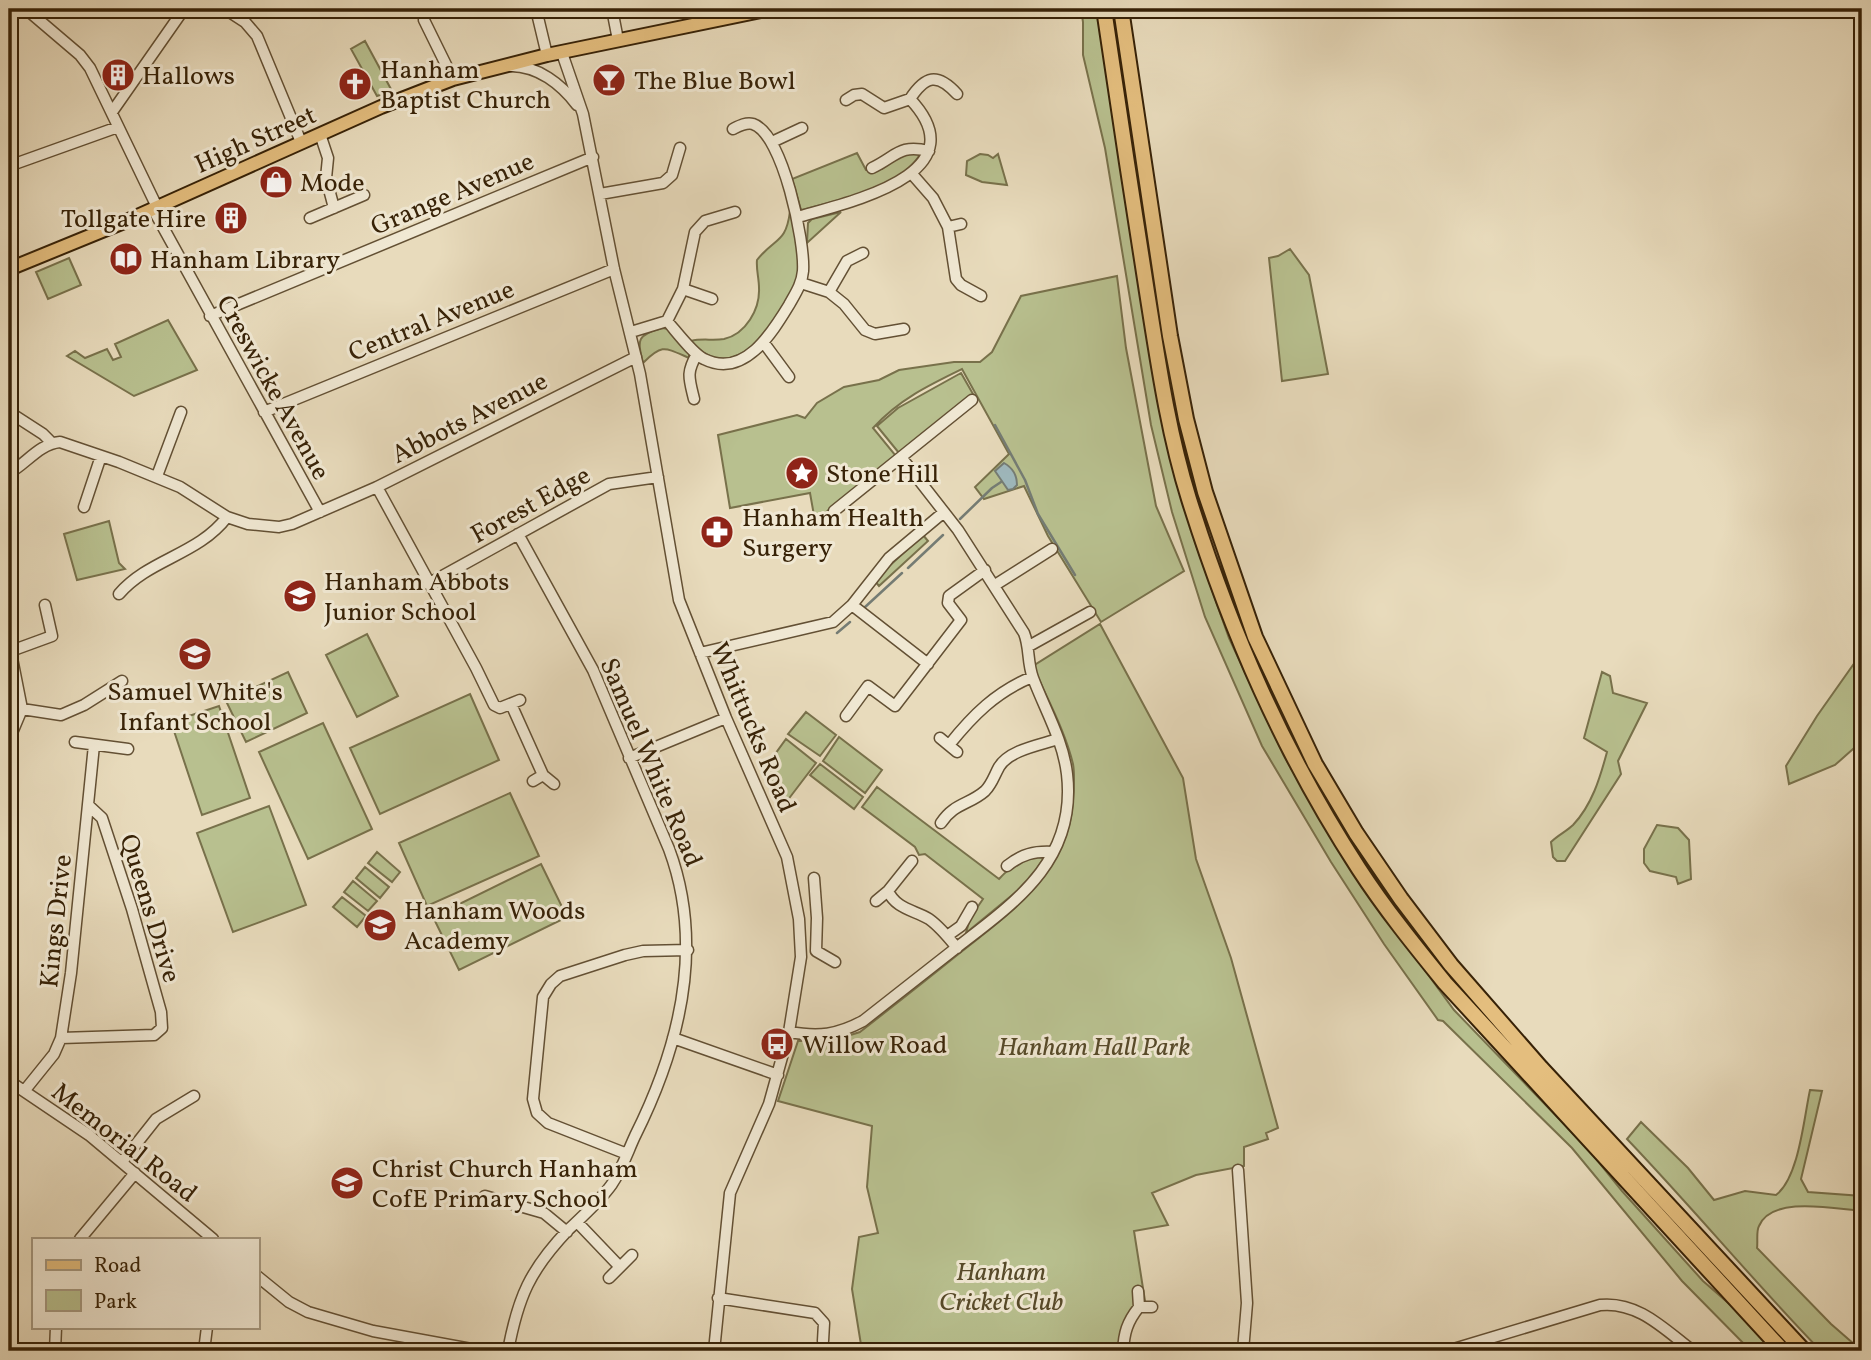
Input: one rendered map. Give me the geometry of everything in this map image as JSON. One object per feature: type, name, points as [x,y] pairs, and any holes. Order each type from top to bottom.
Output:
[{"type":"highway","points":[[1104,9],[1154,334],[1171,426],[1189,498],[1239,642],[1290,751],[1360,870],[1399,926],[1445,983],[1783,1351]]},
{"type":"highway","points":[[1121,9],[1170,336],[1189,431],[1205,492],[1255,637],[1315,764],[1356,833],[1451,965],[1541,1068],[1804,1351]]},
{"type":"main road","name":"High Street","points":[[9,269],[155,208],[403,97],[453,79],[547,55],[771,9]]},
{"type":"street","name":"Creswicke Avenue","points":[[26,9],[80,55],[90,68],[155,208],[210,316],[320,512]]},
{"type":"street","points":[[112,112],[184,9]]},
{"type":"street","points":[[226,9],[253,29],[263,47],[301,142]]},
{"type":"street","points":[[536,9],[547,55]]},
{"type":"street","points":[[612,9],[618,40]]},
{"type":"street","points":[[424,20],[453,79]]},
{"type":"street","name":"Whittucks Road","points":[[562,52],[583,114],[614,269],[631,332],[679,600],[726,718],[787,856],[799,919],[801,957],[789,1032],[769,1104],[730,1193],[713,1351]]},
{"type":"street","name":"Whittucks Road","points":[[499,66],[517,66],[542,74],[563,89],[583,114]]},
{"type":"street","points":[[846,100],[862,94],[884,108],[910,99],[918,86],[936,79],[945,82],[957,94]]},
{"type":"street","points":[[798,217],[863,198],[912,174],[929,151],[930,129],[927,120],[910,99]]},
{"type":"street","points":[[667,321],[704,360],[737,361],[764,343],[773,333],[801,283],[803,270],[798,217],[772,142],[764,130],[753,124],[733,129]]},
{"type":"street","points":[[9,166],[118,127]]},
{"type":"street","points":[[772,142],[802,128]]},
{"type":"street","points":[[320,134],[328,158],[326,178],[334,208]]},
{"type":"street","points":[[600,194],[663,183],[672,175],[680,148]]},
{"type":"street","points":[[872,168],[899,150],[908,148],[929,151]]},
{"type":"street","name":"Grange Avenue","points":[[210,316],[593,157]]},
{"type":"street","points":[[912,174],[933,198],[948,227],[956,279],[981,296]]},
{"type":"street","points":[[310,218],[364,195]]},
{"type":"street","points":[[631,332],[667,321],[683,289],[695,232],[705,221],[735,212]]},
{"type":"street","points":[[948,227],[961,224]]},
{"type":"street","points":[[829,292],[847,261],[863,253]]},
{"type":"street","name":"Central Avenue","points":[[264,412],[614,269]]},
{"type":"street","points":[[801,283],[829,292],[844,304],[865,330],[875,334],[904,329]]},
{"type":"street","points":[[683,289],[712,299]]},
{"type":"street","points":[[764,343],[789,377]]},
{"type":"street","points":[[694,399],[688,376],[697,354]]},
{"type":"street","name":"Abbots Avenue","points":[[52,443],[60,442],[157,476],[180,486],[227,517],[248,524],[279,527],[292,524],[377,487],[636,357]]},
{"type":"street","points":[[834,510],[972,400]]},
{"type":"street","points":[[9,412],[43,433],[52,443],[9,473]]},
{"type":"street","points":[[157,476],[181,412]]},
{"type":"street","points":[[84,508],[101,456]]},
{"type":"street","points":[[789,1032],[812,1036],[849,1028],[863,1021],[1016,902],[1040,876],[1054,852],[1068,799],[1065,764],[1058,739],[1032,677],[1027,659],[1029,646],[985,570],[901,457]]},
{"type":"street","name":"Forest Edge","points":[[428,584],[609,484],[658,477]]},
{"type":"street","points":[[377,487],[494,705],[500,708],[515,702],[538,778],[554,784]]},
{"type":"street","points":[[700,653],[833,622],[852,606],[889,558],[944,512]]},
{"type":"street","points":[[119,594],[145,572],[200,544],[218,529],[227,517]]},
{"type":"street","name":"Samuel White Road","points":[[508,1351],[521,1296],[547,1254],[612,1184],[648,1110],[673,1038],[684,993],[688,950],[686,918],[678,873],[593,670],[518,534]]},
{"type":"street","points":[[995,585],[1052,549]]},
{"type":"street","points":[[846,716],[868,686],[895,706],[961,620],[948,603],[949,596],[985,570]]},
{"type":"street","points":[[9,740],[22,709],[10,647],[50,637],[53,633],[46,605]]},
{"type":"street","points":[[852,606],[928,664]]},
{"type":"street","points":[[1029,646],[1090,612]]},
{"type":"street","points":[[940,738],[953,748],[971,717],[1008,687],[1032,677]]},
{"type":"street","points":[[22,709],[61,715],[84,705],[122,681]]},
{"type":"street","points":[[629,758],[726,718]]},
{"type":"street","points":[[941,823],[947,813],[985,790],[1005,759],[1058,739]]},
{"type":"street","points":[[75,742],[128,750]]},
{"type":"street","name":"Kings Drive","points":[[25,1090],[54,1054],[61,1038],[71,973],[94,745]]},
{"type":"street","name":"Queens Drive","points":[[61,1038],[154,1035],[162,1028],[161,1012],[129,898],[102,818],[88,806]]},
{"type":"street","points":[[1007,866],[1018,857],[1034,851],[1054,852]]},
{"type":"street","points":[[876,901],[888,891],[912,861]]},
{"type":"street","points":[[814,878],[816,951],[835,962]]},
{"type":"street","points":[[888,891],[891,898],[900,905],[929,919],[957,948]]},
{"type":"street","points":[[947,936],[961,926],[972,907]]},
{"type":"street","points":[[799,919],[817,918]]},
{"type":"street","points":[[627,1154],[548,1123],[537,1112],[533,1099],[543,997],[560,976],[643,951],[688,950]]},
{"type":"street","points":[[673,1038],[778,1075]]},
{"type":"street","name":"Memorial Road","points":[[9,1081],[89,1135],[212,1238]]},
{"type":"street","points":[[122,1161],[163,1112],[194,1096]]},
{"type":"street","points":[[1238,1170],[1247,1303],[1244,1351]]},
{"type":"street","points":[[81,1238],[135,1172]]},
{"type":"street","points":[[485,1196],[544,1213],[567,1232]]},
{"type":"street","points":[[577,1222],[620,1267]]},
{"type":"street","points":[[609,1278],[632,1255]]},
{"type":"street","points":[[259,1278],[289,1302],[308,1312],[428,1346],[482,1351]]},
{"type":"street","points":[[1123,1351],[1125,1327],[1139,1307],[1138,1291]]},
{"type":"street","points":[[718,1298],[815,1313],[824,1323],[823,1341]]},
{"type":"street","points":[[1447,1351],[1600,1306],[1615,1304],[1644,1314],[1693,1351]]},
{"type":"street","points":[[1139,1307],[1152,1307]]},
{"type":"street","points":[[55,1351],[56,1328]]},
{"type":"street","points":[[204,1351],[207,1328]]},
{"type":"green space","points":[[1081,9],[1099,9],[1182,496],[1196,545],[1229,638],[1284,756],[1348,865],[1454,1010],[1589,1150],[1703,1281],[1749,1321],[1777,1351],[1751,1351],[1682,1281],[1572,1148],[1443,1021],[1438,1020],[1331,862],[1262,746],[1205,617],[1172,512],[1151,425],[1105,148],[1083,55]]},
{"type":"green space","points":[[365,41],[392,91],[377,96],[351,49]]},
{"type":"green space","points":[[905,152],[921,153],[911,166],[883,185],[801,210],[792,179],[857,153],[866,170],[882,169]]},
{"type":"green space","points":[[980,154],[993,158],[998,154],[1007,185],[982,182],[966,175],[967,161]]},
{"type":"green space","points":[[790,211],[798,243],[800,268],[796,284],[782,309],[754,345],[742,353],[730,358],[717,358],[704,353],[691,341],[724,339],[739,332],[750,320],[759,296],[757,260],[783,235]]},
{"type":"green space","points":[[841,212],[807,243],[808,223],[812,219]]},
{"type":"green space","points":[[1290,249],[1309,275],[1328,374],[1282,381],[1269,258]]},
{"type":"green space","points":[[69,258],[81,285],[48,299],[36,272]]},
{"type":"green space","points":[[1117,276],[1126,348],[1156,506],[1184,571],[1101,622],[1048,536],[1024,486],[984,499],[975,487],[1009,454],[962,369],[903,401],[873,428],[896,456],[815,521],[810,493],[730,508],[718,435],[797,415],[805,418],[817,403],[844,387],[879,380],[899,370],[954,362],[980,362],[992,352],[1021,296]]},
{"type":"green space","points":[[168,320],[197,370],[134,396],[67,356],[75,351],[85,358],[107,349],[113,360],[121,357],[115,344]]},
{"type":"green space","points":[[662,328],[669,329],[689,351],[689,358],[664,349],[643,363],[641,339]]},
{"type":"green space","points":[[961,373],[973,394],[899,453],[877,426],[898,408]]},
{"type":"green space","points":[[109,521],[119,563],[125,569],[77,580],[64,534]]},
{"type":"green space","points":[[923,535],[928,541],[879,586],[874,580]]},
{"type":"green space","name":"Hanham Hall Park","points":[[1100,624],[1183,778],[1196,859],[1231,958],[1278,1128],[1266,1133],[1268,1139],[1244,1147],[1244,1166],[1196,1175],[1152,1193],[1168,1225],[1134,1231],[1145,1301],[1130,1317],[1120,1351],[862,1351],[852,1289],[859,1237],[878,1233],[867,1187],[872,1126],[778,1101],[798,1041],[831,1041],[860,1032],[1015,908],[1048,871],[1069,827],[1074,773],[1065,739],[1033,666]]},
{"type":"green space","points":[[367,634],[398,696],[357,717],[326,655]]},
{"type":"green space","points":[[1853,665],[1862,673],[1862,741],[1835,765],[1789,784],[1786,766]]},
{"type":"green space","points":[[288,672],[307,713],[246,742],[226,701]]},
{"type":"green space","points":[[1602,672],[1610,676],[1613,693],[1647,703],[1618,761],[1621,774],[1565,861],[1557,861],[1553,857],[1551,842],[1573,825],[1585,809],[1607,752],[1584,738]]},
{"type":"green space","points":[[470,694],[499,760],[380,814],[350,748]]},
{"type":"green space","points":[[219,706],[250,798],[202,815],[171,722]]},
{"type":"green space","points":[[806,712],[836,735],[820,756],[788,734]]},
{"type":"green space","points":[[323,723],[372,829],[308,859],[259,752]]},
{"type":"green space","points":[[839,737],[882,770],[865,793],[823,761]]},
{"type":"green space","points":[[786,739],[816,763],[784,805],[765,768]]},
{"type":"green space","points":[[820,764],[863,797],[854,809],[810,775]]},
{"type":"green space","points":[[877,787],[999,879],[1023,860],[1042,856],[1043,859],[1028,882],[966,933],[970,918],[983,899],[925,854],[919,855],[915,847],[862,807]]},
{"type":"green space","points":[[510,793],[539,856],[427,906],[399,843]]},
{"type":"green space","points":[[269,806],[306,905],[233,932],[197,833]]},
{"type":"green space","points":[[1657,825],[1678,828],[1689,840],[1691,879],[1678,884],[1676,877],[1650,871],[1644,863],[1644,849]]},
{"type":"green space","points":[[377,852],[400,872],[392,882],[368,863]]},
{"type":"green space","points":[[541,864],[567,917],[459,970],[433,917]]},
{"type":"green space","points":[[365,867],[389,887],[380,898],[356,878]]},
{"type":"green space","points":[[353,881],[377,901],[368,911],[344,892]]},
{"type":"green space","points":[[342,897],[366,916],[357,927],[333,907]]},
{"type":"green space","points":[[1810,1090],[1822,1091],[1801,1179],[1808,1192],[1862,1196],[1862,1211],[1805,1206],[1777,1210],[1766,1216],[1759,1226],[1757,1248],[1831,1324],[1862,1351],[1821,1351],[1627,1139],[1641,1122],[1688,1168],[1714,1200],[1745,1191],[1776,1195],[1784,1187],[1795,1161]]},
{"type":"water","points":[[1004,463],[1015,475],[1017,485],[1013,489],[1008,490],[995,471]]},
{"type":"waterway","points":[[995,425],[1025,480],[1038,514],[1075,575]]},
{"type":"waterway","points":[[960,519],[1001,482]]},
{"type":"waterway","points":[[908,568],[943,535]]},
{"type":"waterway","points":[[864,608],[902,573]]},
{"type":"waterway","points":[[837,633],[850,622]]},
{"type":"place","name":"Hallows","points":[[118,75]]},
{"type":"place","name":"The Blue Bowl","points":[[609,80]]},
{"type":"place","name":"Hanham Baptist Church","points":[[355,84]]},
{"type":"place","name":"Mode","points":[[276,182]]},
{"type":"place","name":"Tollgate Hire","points":[[231,218]]},
{"type":"place","name":"Hanham Library","points":[[126,259]]},
{"type":"place","name":"Stone Hill","points":[[802,473]]},
{"type":"place","name":"Hanham Health Surgery","points":[[717,532]]},
{"type":"place","name":"Hanham Abbots Junior School","points":[[300,596]]},
{"type":"place","name":"Samuel White's Infant School","points":[[195,654]]},
{"type":"place","name":"Hanham Woods Academy","points":[[380,925]]},
{"type":"place","name":"Willow Road","points":[[777,1044]]},
{"type":"place","name":"Christ Church Hanham CofE Primary School","points":[[347,1183]]},
{"type":"park label","name":"Hanham Cricket Club","points":[[1001,1286]]}]
